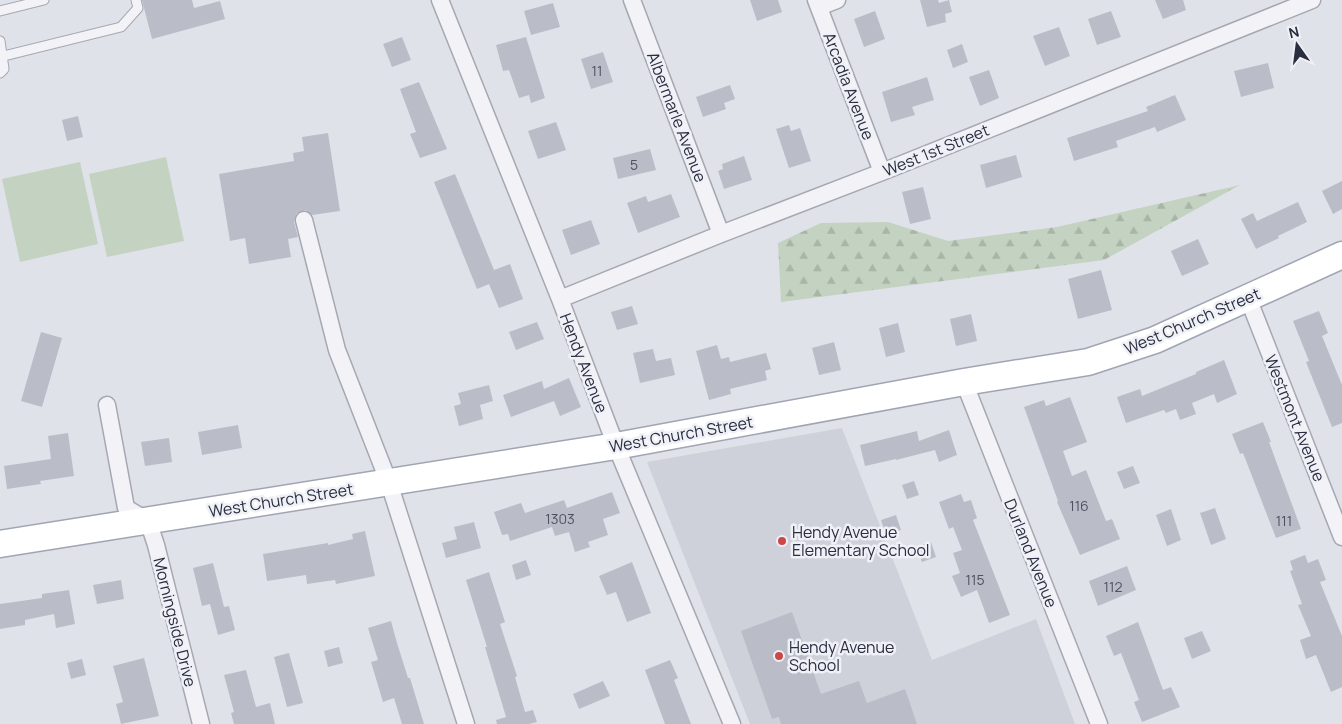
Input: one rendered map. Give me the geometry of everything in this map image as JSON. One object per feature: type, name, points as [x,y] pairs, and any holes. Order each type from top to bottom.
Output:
[{"type":"main road","name":"West Church Street","points":[[0,544],[148,522],[616,446],[964,382],[1088,362],[1155,340],[1342,255]]},
{"type":"street","name":"Hendy Avenue","points":[[440,0],[560,299],[616,446],[732,724]]},
{"type":"street","name":"Albermarle Avenue","points":[[632,0],[721,234]]},
{"type":"street","points":[[817,4],[837,0]]},
{"type":"street","name":"West 1st Street","points":[[560,299],[1312,0]]},
{"type":"street","name":"Arcadia Avenue","points":[[817,4],[882,172]]},
{"type":"street","points":[[304,220],[337,350],[389,483],[466,724]]},
{"type":"street","name":"Westmont Avenue","points":[[1248,298],[1342,537]]},
{"type":"street","name":"Durland Avenue","points":[[964,382],[1099,724]]},
{"type":"street","points":[[107,405],[126,508],[148,522]]},
{"type":"street","name":"Morningside Drive","points":[[148,522],[156,545],[201,724]]},
{"type":"lane","points":[[0,11],[44,0]]},
{"type":"lane","points":[[1,57],[121,27],[138,8],[136,0]]},
{"type":"lane","points":[[0,41],[4,69],[0,74]]},
{"type":"shaded area","name":"Hendy Avenue Elementary School","points":[[842,428],[932,660],[1036,619],[1075,724],[750,724],[647,462]]},
{"type":"green space","points":[[166,157],[184,241],[107,257],[89,174]]},
{"type":"green space","points":[[80,162],[98,244],[20,262],[2,179]]},
{"type":"green space","points":[[1240,185],[1104,260],[781,302],[778,243],[821,223],[888,222],[948,241],[1057,227]]},
{"type":"building","points":[[142,0],[192,0],[194,8],[220,1],[225,19],[152,39]]},
{"type":"building","points":[[750,0],[778,0],[782,12],[757,21]]},
{"type":"building","points":[[920,0],[938,0],[939,3],[949,0],[952,12],[945,14],[946,22],[927,27]]},
{"type":"building","points":[[1155,0],[1183,0],[1186,10],[1163,19]]},
{"type":"building","points":[[553,3],[560,27],[531,35],[524,11]]},
{"type":"building","points":[[875,11],[885,39],[864,47],[854,19]]},
{"type":"building","points":[[1111,11],[1121,37],[1097,45],[1088,19]]},
{"type":"building","points":[[1059,27],[1070,56],[1045,66],[1033,36]]},
{"type":"building","points":[[402,37],[411,60],[392,67],[383,44]]},
{"type":"building","points":[[526,37],[545,98],[531,103],[529,95],[519,98],[509,70],[503,71],[496,45]]},
{"type":"building","points":[[962,44],[968,62],[953,68],[947,50]]},
{"type":"building","points":[[603,52],[613,82],[591,89],[581,59]]},
{"type":"building","points":[[1268,63],[1274,88],[1241,97],[1234,71]]},
{"type":"building","points":[[989,70],[999,98],[980,106],[969,77]]},
{"type":"building","points":[[927,77],[934,100],[912,107],[915,115],[891,122],[882,92]]},
{"type":"building","points":[[419,82],[447,149],[420,158],[410,134],[416,132],[400,89]]},
{"type":"building","points":[[730,85],[735,99],[724,103],[726,109],[703,117],[696,97]]},
{"type":"building","points":[[1175,95],[1186,120],[1157,132],[1155,127],[1116,141],[1118,147],[1074,161],[1067,138],[1148,111],[1146,107]]},
{"type":"building","points":[[78,116],[83,137],[67,141],[62,120]]},
{"type":"building","points":[[556,122],[566,150],[538,159],[528,131]]},
{"type":"building","points":[[789,125],[791,131],[800,128],[811,161],[789,168],[776,129]]},
{"type":"building","points":[[328,133],[340,211],[312,215],[306,210],[297,213],[294,222],[298,237],[288,239],[291,257],[249,264],[245,238],[230,241],[219,174],[294,161],[293,153],[304,151],[302,137]]},
{"type":"building","points":[[650,149],[656,170],[618,179],[613,158]]},
{"type":"building","points":[[1016,155],[1022,177],[986,188],[980,165]]},
{"type":"building","points":[[744,156],[752,180],[724,189],[718,171],[723,169],[722,164]]},
{"type":"building","points":[[455,174],[494,270],[510,264],[523,299],[499,308],[489,284],[477,289],[434,182]]},
{"type":"building","points":[[1342,181],[1342,209],[1333,214],[1322,191]]},
{"type":"building","points":[[923,187],[931,219],[910,224],[902,192]]},
{"type":"building","points":[[671,194],[680,217],[638,233],[627,203],[646,196],[648,202]]},
{"type":"building","points":[[1298,202],[1307,222],[1256,249],[1241,219],[1253,213],[1257,221]]},
{"type":"building","points":[[591,220],[600,244],[571,255],[562,230]]},
{"type":"building","points":[[1198,239],[1209,264],[1182,276],[1171,251]]},
{"type":"building","points":[[1101,270],[1112,310],[1078,319],[1068,279]]},
{"type":"building","points":[[632,306],[638,324],[617,330],[611,312]]},
{"type":"building","points":[[1319,311],[1328,333],[1322,336],[1342,385],[1342,423],[1332,427],[1306,362],[1309,361],[1293,321]]},
{"type":"building","points":[[971,314],[977,341],[956,346],[950,319]]},
{"type":"building","points":[[537,322],[544,339],[516,350],[509,332]]},
{"type":"building","points":[[898,323],[905,352],[886,357],[879,328]]},
{"type":"building","points":[[41,332],[62,338],[42,407],[21,401]]},
{"type":"building","points":[[834,342],[841,370],[819,375],[812,348]]},
{"type":"building","points":[[717,345],[721,359],[729,357],[730,362],[766,353],[771,369],[765,371],[767,380],[730,389],[731,394],[709,400],[696,351]]},
{"type":"building","points":[[653,349],[656,361],[671,358],[675,375],[640,383],[633,353]]},
{"type":"building","points":[[1224,360],[1237,394],[1217,403],[1214,394],[1192,403],[1196,414],[1180,420],[1176,409],[1166,413],[1164,410],[1126,423],[1117,397],[1140,389],[1142,396],[1196,374],[1196,372]]},
{"type":"building","points":[[569,378],[581,407],[560,416],[554,401],[511,417],[503,395],[542,381],[544,389]]},
{"type":"building","points":[[489,385],[493,401],[480,405],[483,419],[459,426],[454,406],[461,404],[458,393]]},
{"type":"building","points":[[1070,397],[1087,442],[1063,451],[1072,476],[1086,470],[1106,521],[1112,519],[1120,539],[1080,555],[1057,502],[1024,407],[1044,400],[1046,406]]},
{"type":"building","points":[[1263,422],[1301,529],[1276,538],[1243,453],[1240,454],[1232,434]]},
{"type":"building","points":[[238,425],[242,448],[202,455],[198,432]]},
{"type":"building","points":[[949,430],[957,455],[939,462],[935,450],[865,466],[860,445],[917,431],[919,441]]},
{"type":"building","points":[[68,433],[74,476],[40,481],[41,484],[7,489],[4,466],[51,459],[48,436]]},
{"type":"building","points":[[169,438],[172,462],[145,466],[141,442]]},
{"type":"building","points":[[1133,466],[1140,483],[1124,489],[1117,472]]},
{"type":"building","points":[[914,481],[919,495],[907,499],[902,485]]},
{"type":"building","points":[[612,492],[620,513],[603,519],[608,535],[588,542],[590,547],[575,552],[569,532],[555,536],[552,527],[510,541],[508,534],[502,535],[494,512],[521,503],[525,513],[564,500],[567,508]]},
{"type":"building","points":[[961,494],[964,502],[971,500],[977,518],[973,520],[1010,615],[989,623],[977,590],[961,597],[952,576],[960,573],[953,553],[962,550],[953,527],[949,529],[939,502]]},
{"type":"building","points":[[1215,508],[1226,539],[1211,545],[1200,513]]},
{"type":"building","points":[[1171,509],[1181,540],[1167,546],[1156,515]]},
{"type":"building","points":[[896,515],[901,530],[886,535],[881,520]]},
{"type":"building","points":[[474,522],[481,548],[446,558],[442,543],[457,539],[454,527]]},
{"type":"building","points":[[365,531],[375,576],[336,584],[335,580],[307,584],[306,575],[267,581],[263,554],[328,543],[328,545],[353,539],[352,534]]},
{"type":"building","points":[[931,542],[936,557],[922,562],[916,547]]},
{"type":"building","points":[[1305,555],[1308,563],[1318,559],[1326,580],[1320,582],[1342,636],[1342,687],[1331,692],[1316,655],[1306,659],[1300,640],[1311,636],[1298,605],[1302,604],[1290,571],[1293,570],[1290,561]]},
{"type":"building","points":[[526,560],[531,575],[516,580],[512,565]]},
{"type":"building","points":[[632,562],[651,613],[627,622],[616,592],[607,595],[599,576]]},
{"type":"building","points":[[213,563],[224,607],[229,606],[235,630],[218,635],[210,604],[202,606],[193,568]]},
{"type":"building","points":[[1127,566],[1136,590],[1098,606],[1089,581]]},
{"type":"building","points":[[489,572],[505,622],[500,624],[517,676],[515,677],[525,712],[533,710],[537,722],[529,724],[497,724],[496,720],[506,717],[466,580]]},
{"type":"building","points":[[121,580],[124,599],[97,604],[93,585]]},
{"type":"building","points":[[69,590],[75,624],[56,628],[54,614],[25,620],[25,625],[0,629],[0,604],[42,598],[42,594]]},
{"type":"building","name":"Hendy Avenue School","points":[[792,612],[821,694],[859,681],[867,703],[905,689],[917,724],[781,724],[779,717],[772,719],[741,631]]},
{"type":"building","points":[[391,621],[424,724],[402,724],[394,698],[383,702],[371,662],[378,660],[368,628]]},
{"type":"building","points":[[1138,622],[1163,690],[1171,687],[1180,707],[1142,722],[1134,702],[1139,700],[1121,653],[1114,656],[1106,636]]},
{"type":"building","points":[[1202,631],[1211,651],[1192,659],[1184,638]]},
{"type":"building","points":[[339,647],[343,663],[328,667],[324,651]]},
{"type":"building","points":[[289,653],[303,703],[287,707],[274,657]]},
{"type":"building","points":[[144,658],[159,716],[121,724],[116,704],[123,702],[113,666]]},
{"type":"building","points":[[82,659],[86,675],[71,679],[67,663]]},
{"type":"building","points":[[670,660],[678,678],[674,680],[691,724],[665,724],[645,670]]},
{"type":"building","points":[[246,670],[256,707],[270,703],[275,724],[234,724],[231,713],[234,712],[224,675]]},
{"type":"building","points":[[603,681],[610,696],[579,709],[573,694]]},
{"type":"place","name":"Hendy Avenue Elementary School","points":[[782,541]]},
{"type":"place","name":"Hendy Avenue School","points":[[779,656]]}]
